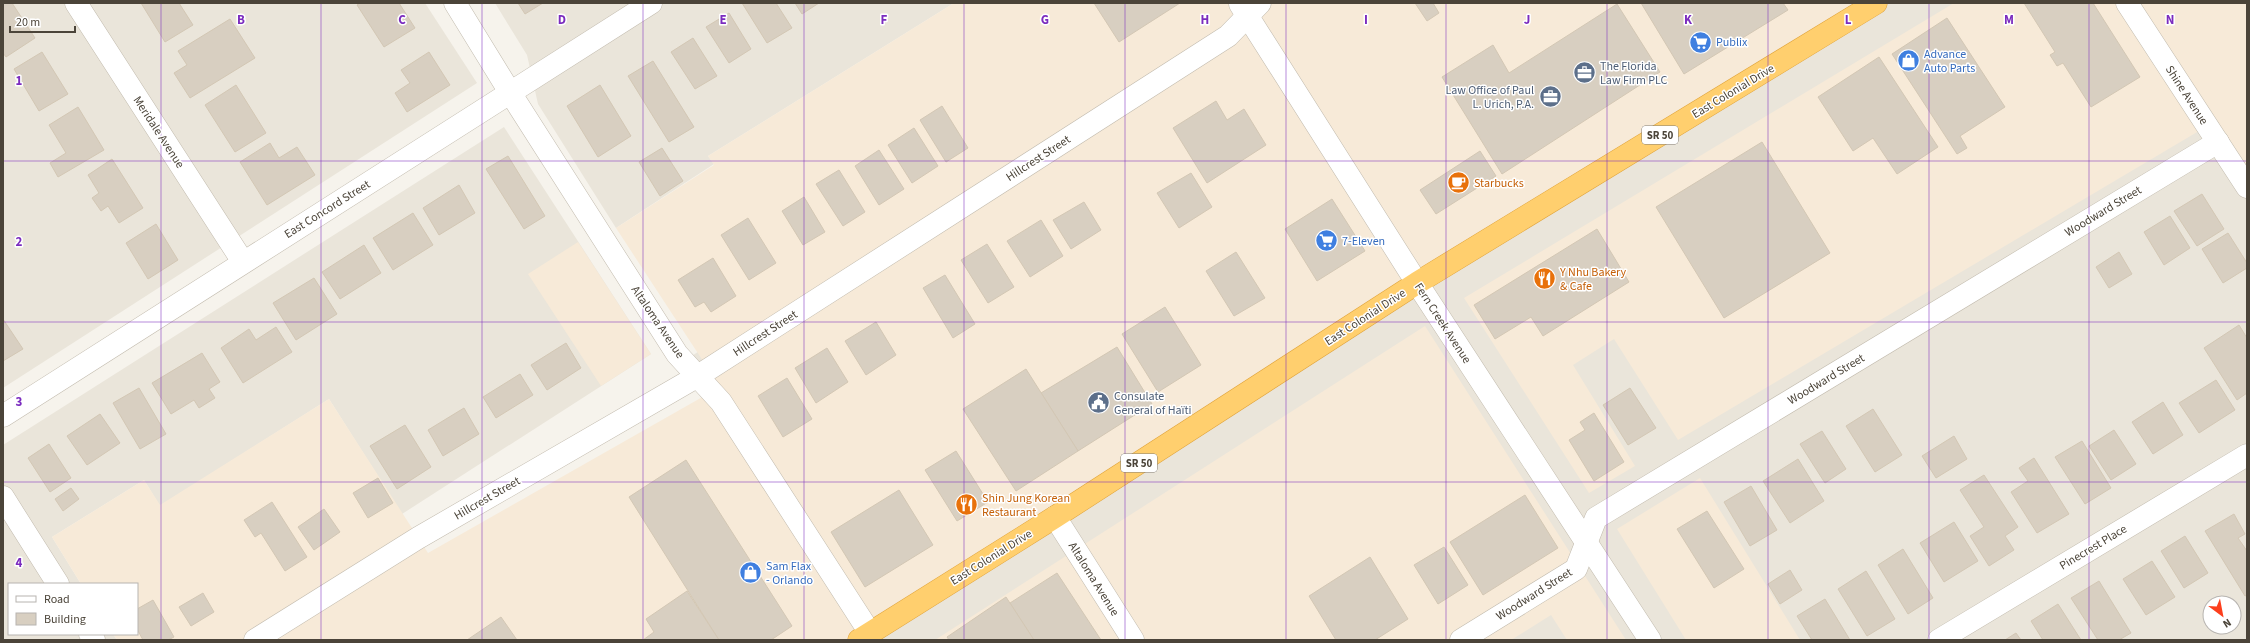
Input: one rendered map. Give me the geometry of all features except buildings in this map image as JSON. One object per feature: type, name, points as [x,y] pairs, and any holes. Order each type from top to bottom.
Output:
[{"type":"highway","name":"East Colonial Drive","points":[[865,637],[1055,517],[1417,283],[1876,3]]},
{"type":"street","name":"Meridale Avenue","points":[[76,3],[243,262]]},
{"type":"street","name":"Altaloma Avenue","points":[[455,3],[511,94],[677,354],[721,402],[865,637]]},
{"type":"street","name":"East Concord Street","points":[[3,416],[243,262],[511,94],[651,3]]},
{"type":"street","name":"Shine Avenue","points":[[2127,3],[2247,187]]},
{"type":"street","name":"Fern Creek Avenue","points":[[1249,7],[1417,283],[1650,640]]},
{"type":"street","name":"Hillcrest Street","points":[[255,640],[418,538],[698,376],[1228,36],[1249,7]]},
{"type":"street","name":"Woodward Street","points":[[1461,640],[1576,569],[1596,518],[2218,142]]},
{"type":"street","name":"Pinecrest Place","points":[[1938,640],[2247,455]]},
{"type":"street","points":[[3,497],[57,583]]},
{"type":"street","name":"Altaloma Avenue","points":[[1055,517],[1133,640]]},
{"type":"shaded area","points":[[3,3],[425,3],[477,83],[3,388]]},
{"type":"shaded area","points":[[495,3],[954,3],[708,156],[714,164],[616,228],[538,104],[527,55]]},
{"type":"shaded area","points":[[954,3],[1876,3],[858,640],[117,640],[114,635],[138,635],[138,583],[80,583],[52,537],[144,480],[160,505],[329,399],[428,553],[720,387],[616,228],[714,165],[708,156]]},
{"type":"shaded area","points":[[1876,3],[2247,3],[2247,640],[858,640],[690,357],[1242,9]]},
{"type":"shaded area","points":[[1954,3],[2247,3],[2247,169],[2214,122],[1678,440],[1614,339],[1573,365],[1635,466],[1589,493],[1464,298]]},
{"type":"shaded area","points":[[504,127],[651,354],[402,514],[329,399],[160,506],[144,480],[52,537],[80,583],[8,583],[8,635],[114,635],[117,640],[3,640],[3,445]]},
{"type":"shaded area","points":[[578,242],[651,354],[601,386],[528,274]]},
{"type":"shaded area","points":[[1425,326],[1626,640],[1567,640],[1551,615],[1511,640],[935,640]]},
{"type":"shaded area","points":[[1700,478],[1800,640],[1686,640],[1617,529]]},
{"type":"place","name":"Publix","points":[[1700,42]]},
{"type":"place","name":"Advance Auto Parts","points":[[1908,61]]},
{"type":"place","name":"The Florida Law Firm PLC","points":[[1584,73]]},
{"type":"place","name":"Law Office of Paul L. Urich, P.A.","points":[[1550,97]]},
{"type":"place","name":"Starbucks","points":[[1458,183]]},
{"type":"place","name":"7-Eleven","points":[[1326,241]]},
{"type":"place","name":"Y Nhu Bakery & Cafe","points":[[1544,279]]},
{"type":"place","name":"Consulate General of Haïti","points":[[1099,403]]},
{"type":"place","name":"Shin Jung Korean Restaurant","points":[[967,505]]},
{"type":"place","name":"Sam Flax - Orlando","points":[[750,573]]}]
